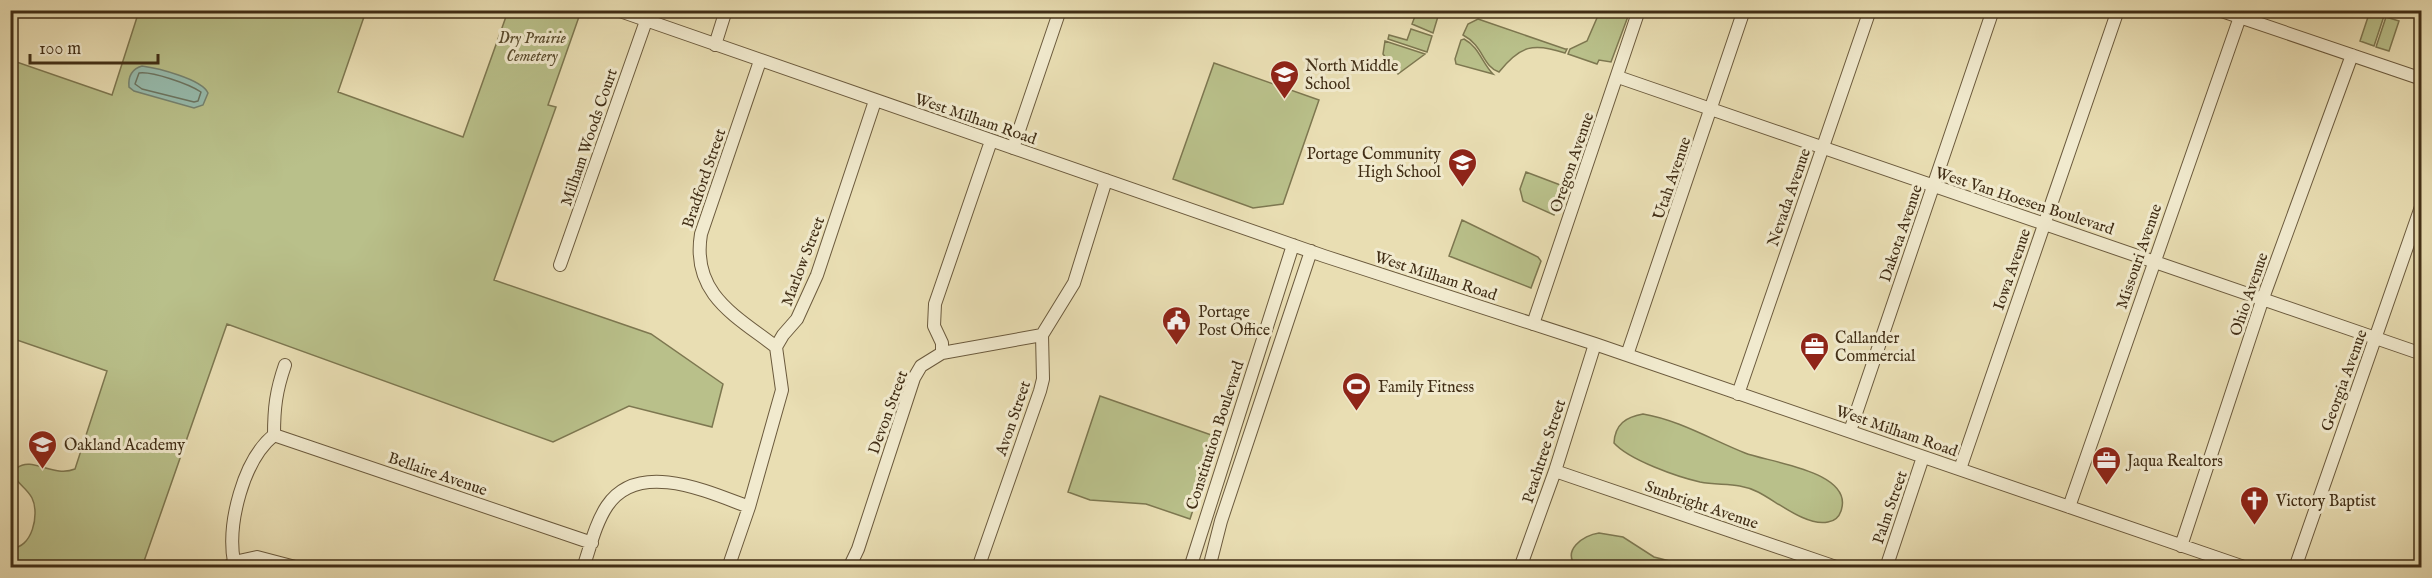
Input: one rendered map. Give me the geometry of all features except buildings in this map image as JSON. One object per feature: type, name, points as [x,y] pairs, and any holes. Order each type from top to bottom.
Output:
[{"type":"street","name":"West Milham Road","points":[[617,10],[1293,245],[1595,344],[2247,567]]},
{"type":"street","points":[[715,45],[726,10]]},
{"type":"street","points":[[1013,148],[1060,10]]},
{"type":"street","name":"Oregon Avenue","points":[[1533,324],[1639,10]]},
{"type":"street","name":"Utah Avenue","points":[[1627,355],[1744,10]]},
{"type":"street","name":"Nevada Avenue","points":[[1738,394],[1870,10]]},
{"type":"street","name":"Dakota Avenue","points":[[1850,431],[1993,10]]},
{"type":"street","name":"Iowa Avenue","points":[[1960,469],[2118,10]]},
{"type":"street","points":[[2219,10],[2421,79]]},
{"type":"street","name":"Missouri Avenue","points":[[2069,507],[2153,260],[2240,17]]},
{"type":"street","name":"Milham Woods Court","points":[[560,265],[646,21]]},
{"type":"street","name":"Ohio Avenue","points":[[2181,546],[2264,298],[2352,55]]},
{"type":"street","name":"Bradford Street","points":[[760,61],[701,234],[698,252],[703,275],[713,294],[726,308],[776,347]]},
{"type":"street","name":"West Van Hoesen Boulevard","points":[[1618,77],[1711,111],[1823,147],[2421,354]]},
{"type":"street","name":"Marlow Street","points":[[776,347],[797,319],[817,275],[875,101]]},
{"type":"street","points":[[991,141],[935,304],[934,326],[942,343],[942,353],[1042,335],[1074,283],[1106,180]]},
{"type":"street","name":"Georgia Avenue","points":[[2295,567],[2421,204]]},
{"type":"street","name":"Constitution Boulevard","points":[[1190,567],[1293,245]]},
{"type":"street","name":"Constitution Boulevard","points":[[1209,567],[1228,500],[1311,251]]},
{"type":"street","name":"Avon Street","points":[[978,567],[1040,391],[1042,335]]},
{"type":"street","name":"Peachtree Street","points":[[1520,567],[1555,471],[1595,344]]},
{"type":"street","points":[[730,567],[782,390],[776,347]]},
{"type":"street","name":"Devon Street","points":[[849,567],[858,549],[914,378],[921,366],[942,353]]},
{"type":"street","points":[[285,365],[273,407],[274,435],[261,448],[250,468],[240,496],[231,544],[230,565],[257,557],[299,567]]},
{"type":"street","name":"Bellaire Avenue","points":[[274,435],[592,543]]},
{"type":"street","name":"Palm Street","points":[[1886,567],[1923,457]]},
{"type":"street","name":"Sunbright Avenue","points":[[1555,471],[1839,567]]},
{"type":"street","points":[[583,567],[607,505],[616,496],[641,483],[680,483],[749,507]]},
{"type":"green space","name":"Dry Prairie Cemetery","points":[[139,11],[366,11],[338,92],[463,137],[508,11],[581,11],[548,105],[556,107],[494,280],[651,334],[723,384],[712,427],[629,406],[553,442],[227,324],[142,567],[11,567],[11,548],[18,547],[29,537],[35,513],[32,498],[16,479],[17,468],[29,464],[59,471],[75,469],[107,371],[11,338],[11,60],[112,95]]},
{"type":"green space","points":[[1417,11],[1439,13],[1433,33],[1412,24]]},
{"type":"green space","points":[[1600,11],[1630,11],[1611,62],[1599,60],[1597,64],[1568,54],[1570,49],[1587,41]]},
{"type":"green space","points":[[2370,11],[2384,16],[2374,46],[2360,41]]},
{"type":"green space","points":[[2386,17],[2399,21],[2389,51],[2376,47]]},
{"type":"green space","points":[[1478,19],[1567,49],[1565,53],[1536,47],[1528,49],[1514,57],[1499,72],[1489,65],[1475,45],[1463,35],[1468,24]]},
{"type":"green space","points":[[1411,29],[1432,36],[1427,52],[1388,39],[1389,35],[1407,40]]},
{"type":"green space","points":[[1464,39],[1473,46],[1493,74],[1456,64],[1455,59],[1461,40]]},
{"type":"green space","points":[[1385,41],[1425,54],[1398,74],[1383,54]]},
{"type":"green space","points":[[1214,63],[1319,100],[1283,204],[1253,208],[1173,179]]},
{"type":"green space","points":[[1526,172],[1563,186],[1554,215],[1523,201],[1520,189]]},
{"type":"green space","points":[[1462,220],[1538,257],[1541,261],[1531,288],[1449,256]]},
{"type":"green space","points":[[1100,396],[1217,437],[1190,519],[1146,504],[1090,500],[1068,492]]},
{"type":"green space","points":[[1643,414],[1682,426],[1745,453],[1823,477],[1835,486],[1842,497],[1841,511],[1836,518],[1830,521],[1820,523],[1811,521],[1751,489],[1737,485],[1700,482],[1667,472],[1631,456],[1614,443],[1615,436],[1622,422]]},
{"type":"green space","points":[[1599,533],[1623,537],[1654,557],[1693,567],[1577,567],[1571,555],[1576,545],[1581,540]]},
{"type":"water","points":[[142,66],[168,72],[197,83],[208,93],[203,105],[194,108],[134,91],[129,87],[129,80],[133,71]]},
{"type":"place","name":"North Middle School","points":[[1284,100]]},
{"type":"place","name":"Portage Community High School","points":[[1462,188]]},
{"type":"place","name":"Portage Post Office","points":[[1177,346]]},
{"type":"place","name":"Callander Commercial","points":[[1814,372]]},
{"type":"place","name":"Family Fitness","points":[[1357,412]]},
{"type":"place","name":"Oakland Academy","points":[[43,470]]},
{"type":"place","name":"Jaqua Realtors","points":[[2106,486]]},
{"type":"place","name":"Victory Baptist","points":[[2255,526]]}]
